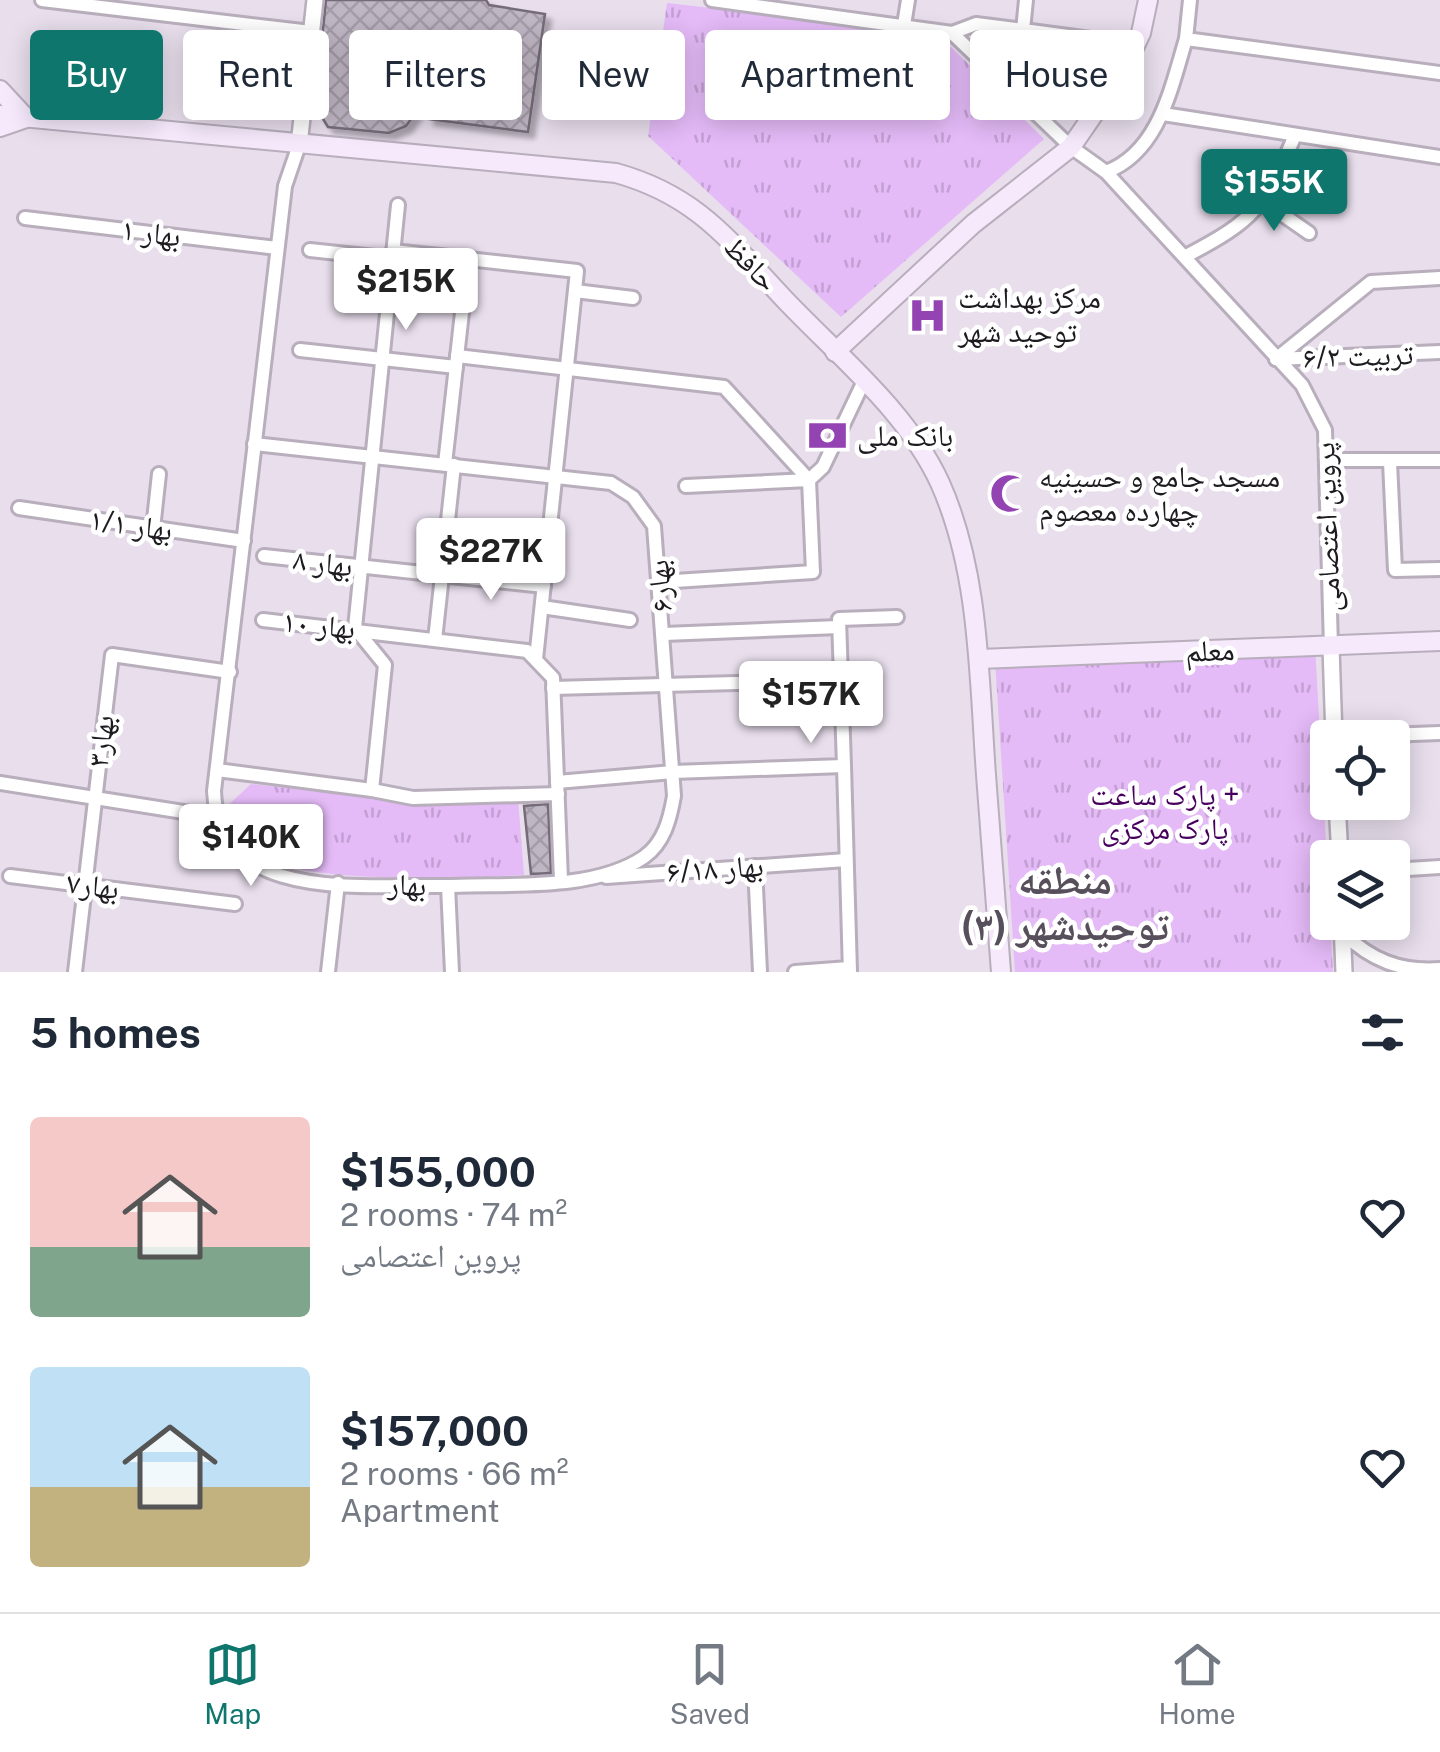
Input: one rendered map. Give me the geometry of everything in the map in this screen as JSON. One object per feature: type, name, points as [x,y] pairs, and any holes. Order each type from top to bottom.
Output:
[{"type":"main road","points":[[835,352],[973,224],[1071,147],[1122,73],[1141,33],[1148,0]]},
{"type":"main road","points":[[0,90],[26,118],[0,127]]},
{"type":"main road","name":"حافظ","points":[[0,115],[616,173],[659,185],[696,209],[864,381],[920,448],[940,483],[964,572],[979,659],[1002,972]]},
{"type":"main road","name":"معلم","points":[[979,659],[1440,641]]},
{"type":"street","points":[[42,0],[162,6],[300,30]]},
{"type":"street","points":[[311,30],[316,0]]},
{"type":"street","points":[[712,0],[806,6],[952,33],[976,24],[1022,30],[1026,0]]},
{"type":"street","points":[[904,25],[908,0]]},
{"type":"street","points":[[1106,172],[1127,164],[1163,114],[1186,38],[1190,0]]},
{"type":"street","name":"پروین اعتصامی","points":[[952,33],[1071,147],[1106,172],[1302,385],[1325,430],[1330,646]]},
{"type":"street","points":[[1186,38],[1440,72]]},
{"type":"street","points":[[1163,114],[1440,157]]},
{"type":"street","points":[[0,783],[215,818],[217,770],[284,186],[298,144],[301,120]]},
{"type":"street","points":[[1186,256],[1240,227],[1263,201],[1295,135]]},
{"type":"street","points":[[1263,201],[1309,233]]},
{"type":"street","points":[[372,790],[385,665],[355,628],[398,205]]},
{"type":"street","name":"بهار ۱","points":[[25,218],[277,248]]},
{"type":"street","points":[[310,250],[468,259],[577,271],[536,659],[552,678],[561,880]]},
{"type":"street","points":[[434,640],[468,259]]},
{"type":"street","points":[[1276,359],[1372,282],[1440,278]]},
{"type":"street","points":[[575,292],[633,298]]},
{"type":"street","points":[[300,350],[567,368],[724,387],[808,480],[813,572],[660,582]]},
{"type":"street","name":"تربیت ۶/۲","points":[[1276,359],[1440,352]]},
{"type":"street","points":[[686,486],[808,480],[823,467],[864,381]]},
{"type":"street","name":"بهار۶","points":[[254,444],[610,483],[633,497],[654,526],[673,772],[674,796],[667,829],[646,856],[583,878],[448,886]]},
{"type":"street","points":[[1328,460],[1440,460]]},
{"type":"street","points":[[1390,462],[1395,570],[1440,569]]},
{"type":"street","points":[[153,529],[159,474]]},
{"type":"street","name":"بهار ۱/۱","points":[[18,508],[244,541]]},
{"type":"street","name":"بهار ۸","points":[[264,556],[544,586]]},
{"type":"street","points":[[542,607],[630,620]]},
{"type":"street","points":[[795,972],[850,970],[839,619],[897,616]]},
{"type":"street","name":"بهار ۱۰","points":[[262,620],[355,628],[527,652],[536,659]]},
{"type":"street","points":[[664,634],[838,627]]},
{"type":"street","points":[[1330,646],[1333,720]]},
{"type":"street","name":"بهار۳","points":[[75,972],[112,655],[230,672]]},
{"type":"street","points":[[553,688],[840,680]]},
{"type":"street","points":[[1410,734],[1440,733]]},
{"type":"street","points":[[217,770],[413,798],[557,788],[673,772],[844,766]]},
{"type":"street","name":"بهار","points":[[215,818],[226,842],[262,871],[338,883],[448,886],[452,972]]},
{"type":"street","name":"بهار ۶/۱۸","points":[[583,878],[846,860]]},
{"type":"street","points":[[755,866],[760,972]]},
{"type":"street","points":[[1410,869],[1440,867]]},
{"type":"street","name":"بهار۷","points":[[10,876],[234,904]]},
{"type":"street","points":[[328,972],[338,883]]},
{"type":"street","points":[[1343,940],[1344,972]]},
{"type":"street","points":[[1352,940],[1362,951],[1390,966],[1440,969]]},
{"type":"green space","points":[[667,3],[903,30],[705,30],[705,120],[950,120],[950,46],[970,66],[970,120],[1025,120],[1044,139],[841,317],[648,136],[650,120],[685,120],[685,30],[663,30]]},
{"type":"green space","name":"پارک ساعت + پارک مرکزی","points":[[1315,645],[1319,720],[1310,720],[1310,820],[1325,820],[1326,840],[1310,840],[1310,940],[1331,940],[1333,972],[1015,972],[995,660]]},
{"type":"green space","points":[[251,784],[394,800],[518,799],[524,875],[373,877],[289,867],[258,858],[235,841],[225,808]]},
{"type":"building","points":[[326,0],[486,0],[489,5],[545,14],[528,132],[436,120],[522,120],[522,30],[349,30],[349,120],[410,120],[389,133],[328,127],[324,120],[329,120],[329,30],[323,30]]},
{"type":"building","points":[[548,804],[551,873],[531,874],[524,806]]},
{"type":"place","name":"مرکز بهداشت توحید شهر","points":[[928,315]]},
{"type":"place","name":"بانک ملی","points":[[827,436]]},
{"type":"place","name":"مسجد جامع و حسینیه چهارده معصوم","points":[[1009,494]]},
{"type":"district","name":"منطقه توحیدشهر (۳)","points":[[1065,903]]}]
